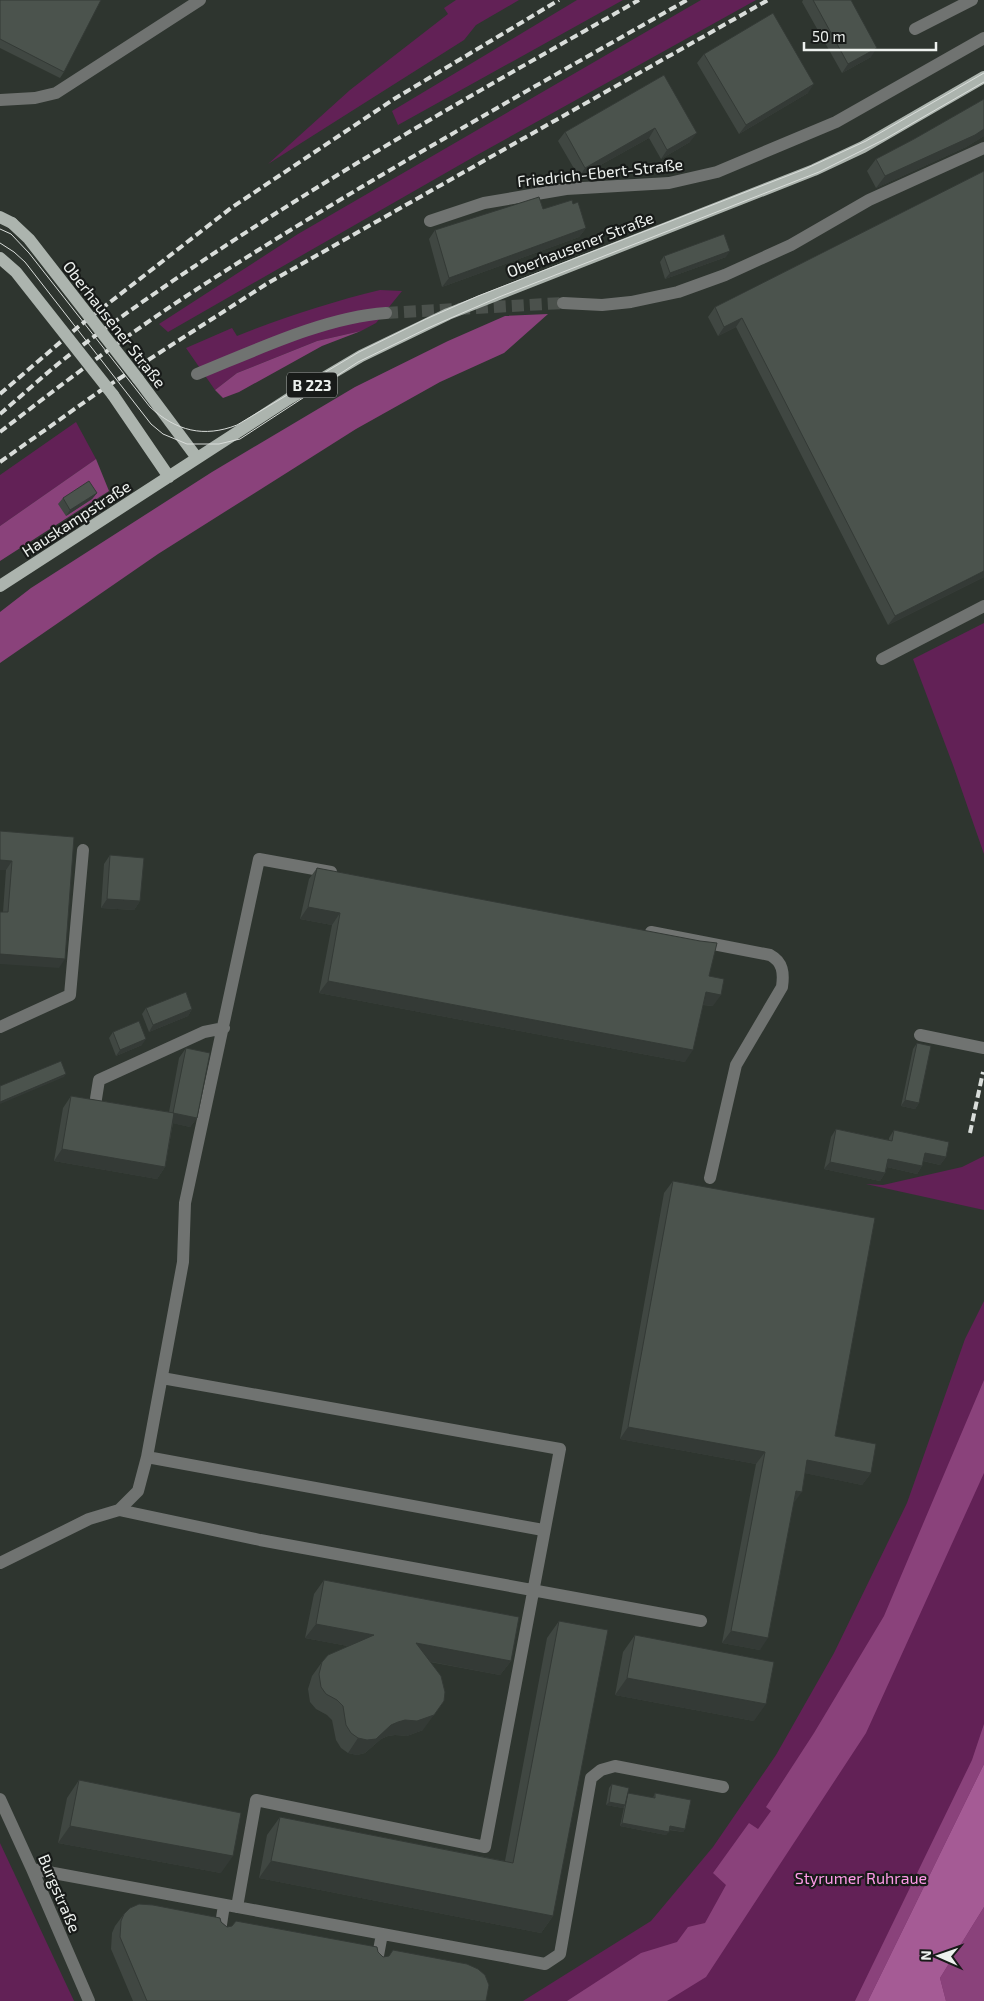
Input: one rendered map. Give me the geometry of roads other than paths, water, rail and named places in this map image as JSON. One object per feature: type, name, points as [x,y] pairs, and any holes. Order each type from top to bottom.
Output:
[{"type":"main road","name":"Oberhausener Straße","points":[[169,477],[290,398],[361,356],[448,314],[814,170],[863,146],[984,78]]},
{"type":"main road","name":"Oberhausener Straße","points":[[0,218],[12,223],[30,239],[197,458]]},
{"type":"main road","points":[[0,258],[16,272],[114,395],[169,477]]},
{"type":"main road","name":"Hauskampstraße","points":[[0,586],[169,477]]},
{"type":"street","points":[[0,100],[35,98],[56,93],[200,0]]},
{"type":"street","points":[[915,29],[972,0]]},
{"type":"street","name":"Friedrich-Ebert-Straße","points":[[430,221],[484,203],[566,188],[669,184],[717,172],[836,122],[984,38]]},
{"type":"street","points":[[563,303],[602,305],[631,302],[678,292],[725,275],[791,244],[869,200],[984,148]]},
{"type":"street","points":[[197,374],[329,324],[364,314],[386,312]]},
{"type":"street","points":[[882,659],[984,606]]},
{"type":"street","points":[[0,1027],[70,994],[83,850]]},
{"type":"street","points":[[0,1563],[89,1519],[119,1510],[138,1491],[147,1457],[183,1262],[185,1203],[259,859],[347,875]]},
{"type":"street","points":[[640,930],[757,952],[776,958],[782,968],[782,987],[736,1065],[710,1178]]},
{"type":"street","points":[[95,1105],[99,1080],[204,1032],[224,1028]]},
{"type":"street","points":[[920,1035],[984,1048]]},
{"type":"street","points":[[162,1378],[560,1449],[543,1530],[534,1591],[485,1847],[256,1800],[231,1906],[220,1931]]},
{"type":"street","points":[[147,1457],[543,1530]]},
{"type":"street","points":[[119,1510],[260,1540],[701,1622]]},
{"type":"street","points":[[32,1869],[545,1964],[560,1954],[591,1778],[601,1770],[615,1766],[723,1786]]},
{"type":"street","name":"Burgstraße","points":[[0,1799],[89,2001]]},
{"type":"street","points":[[377,1961],[382,1934]]},
{"type":"tunnel","points":[[386,313],[563,303]]},
{"type":"tram line","points":[[0,229],[11,234],[29,253],[150,407],[180,427],[191,430],[213,431],[237,425],[359,352],[426,319],[478,296],[805,169],[866,141],[984,73]]},
{"type":"tram line","points":[[0,243],[25,262],[151,424],[163,434],[187,444],[219,444],[240,439],[358,362],[428,328],[499,297],[819,172],[885,139],[984,82]]},
{"type":"railway","points":[[0,394],[78,327],[231,208],[394,99],[559,0]]},
{"type":"railway","points":[[0,414],[76,350],[143,301],[212,255],[352,166],[639,0]]},
{"type":"railway","points":[[0,432],[142,326],[252,254],[437,143],[687,0]]},
{"type":"railway","points":[[0,462],[100,391],[268,283],[768,0]]},
{"type":"railway","points":[[970,1133],[983,1072]]},
{"type":"park label","name":"Styrumer Ruhraue","points":[[861,1877]]}]
